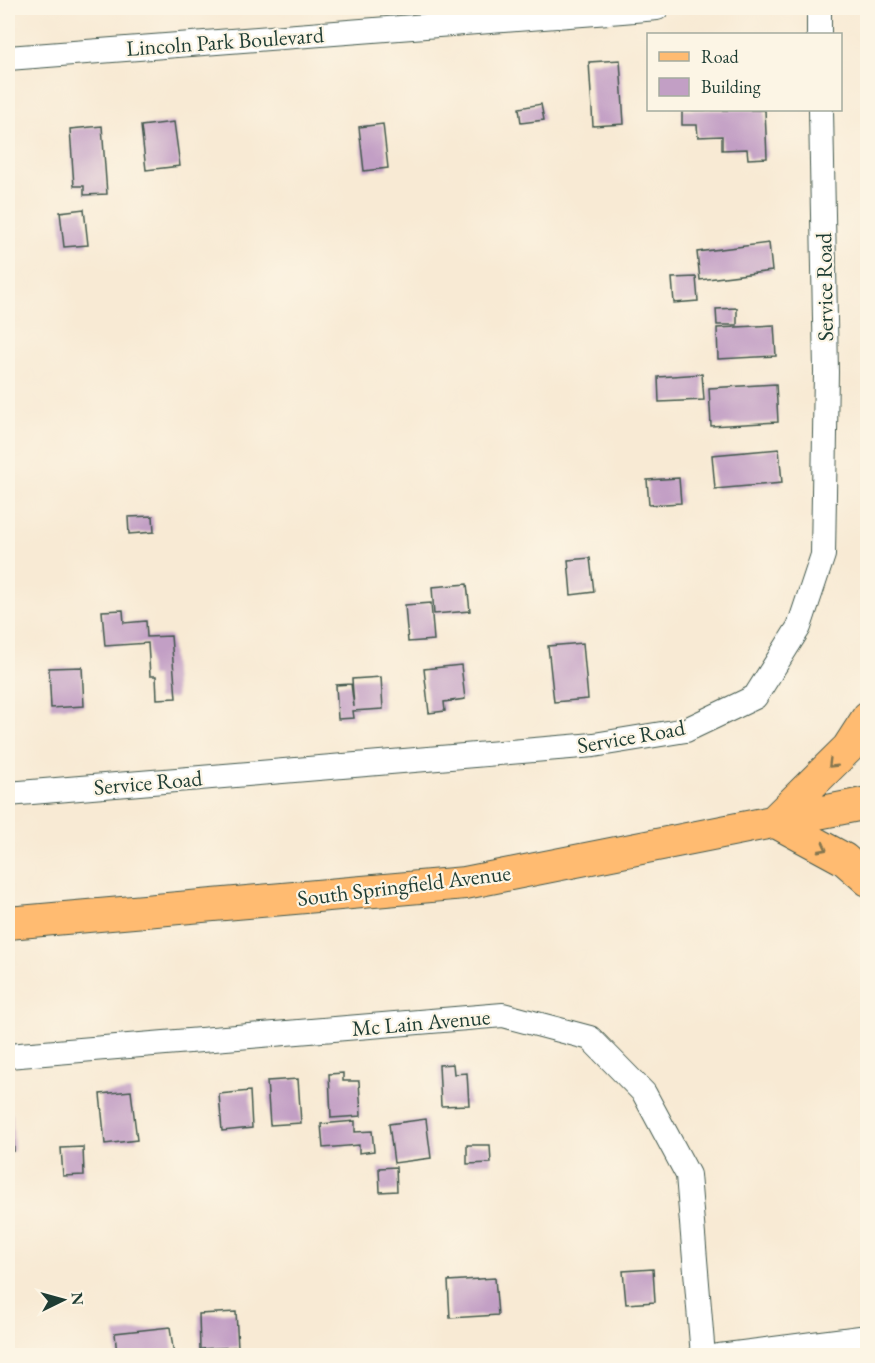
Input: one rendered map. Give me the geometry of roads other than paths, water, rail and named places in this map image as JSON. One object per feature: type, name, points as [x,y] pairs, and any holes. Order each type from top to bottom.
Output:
[{"type":"main road","points":[[867,717],[848,748],[774,821],[844,859],[867,880]]},
{"type":"main road","name":"South Springfield Avenue","points":[[8,923],[465,883],[867,803]]},
{"type":"street","name":"Lincoln Park Boulevard","points":[[8,58],[657,8]]},
{"type":"street","points":[[819,8],[819,33]]},
{"type":"street","name":"Service Road","points":[[8,794],[594,745],[686,730],[755,697],[799,627],[823,555],[826,372],[821,111]]},
{"type":"street","name":"Mc Lain Avenue","points":[[8,1056],[503,1015],[590,1038],[644,1093],[688,1175],[703,1356]]},
{"type":"street","points":[[719,1356],[867,1337]]}]
